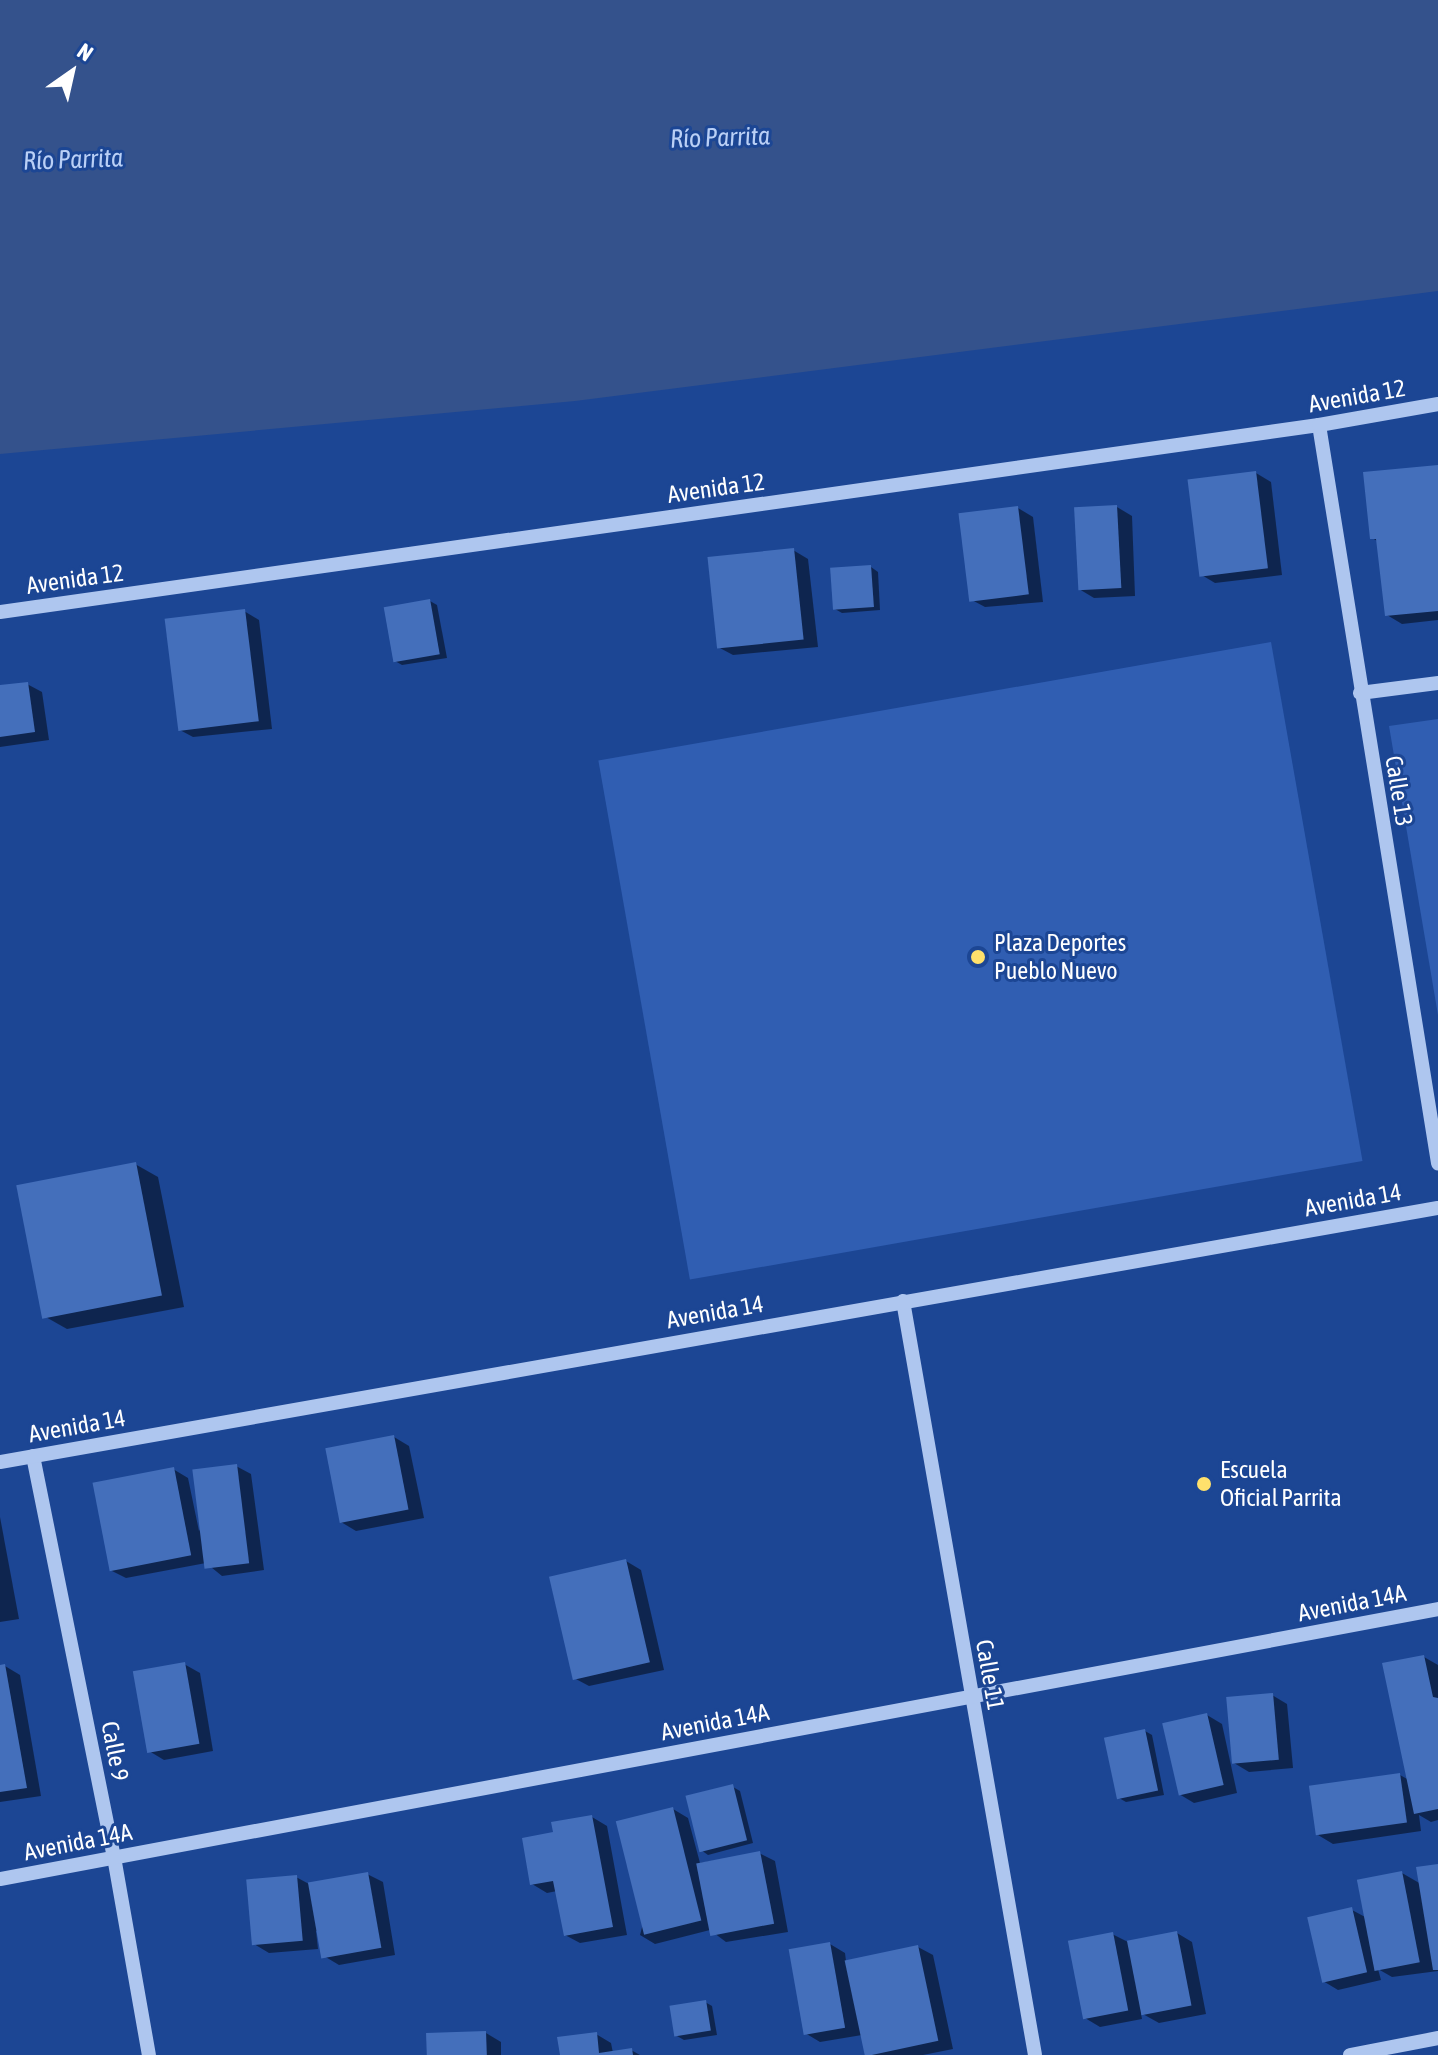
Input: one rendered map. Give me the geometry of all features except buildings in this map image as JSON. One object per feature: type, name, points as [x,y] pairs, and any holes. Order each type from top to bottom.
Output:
[{"type":"street","name":"Avenida 12","points":[[0,612],[1319,425],[1438,404]]},
{"type":"street","name":"Calle 13","points":[[1319,425],[1438,1163]]},
{"type":"street","points":[[1360,693],[1438,683]]},
{"type":"street","name":"Avenida 14","points":[[0,1462],[1438,1208]]},
{"type":"street","name":"Calle 11","points":[[903,1301],[1035,2055]]},
{"type":"street","name":"Calle 9","points":[[33,1456],[114,1857],[149,2055]]},
{"type":"street","name":"Avenida 14A","points":[[0,1879],[1438,1609]]},
{"type":"street","points":[[1350,2055],[1438,2038]]},
{"type":"shaded area","name":"Plaza Deportes Pueblo Nuevo","points":[[1271,642],[1363,1161],[690,1280],[598,761]]},
{"type":"shaded area","points":[[1438,719],[1438,1015],[1389,726]]},
{"type":"water","name":"Río Parrita","points":[[0,0],[1438,0],[1438,291],[575,401],[0,454]]},
{"type":"place","name":"Plaza Deportes Pueblo Nuevo","points":[[978,957]]},
{"type":"place","name":"Escuela Oficial Parrita","points":[[1204,1484]]}]
